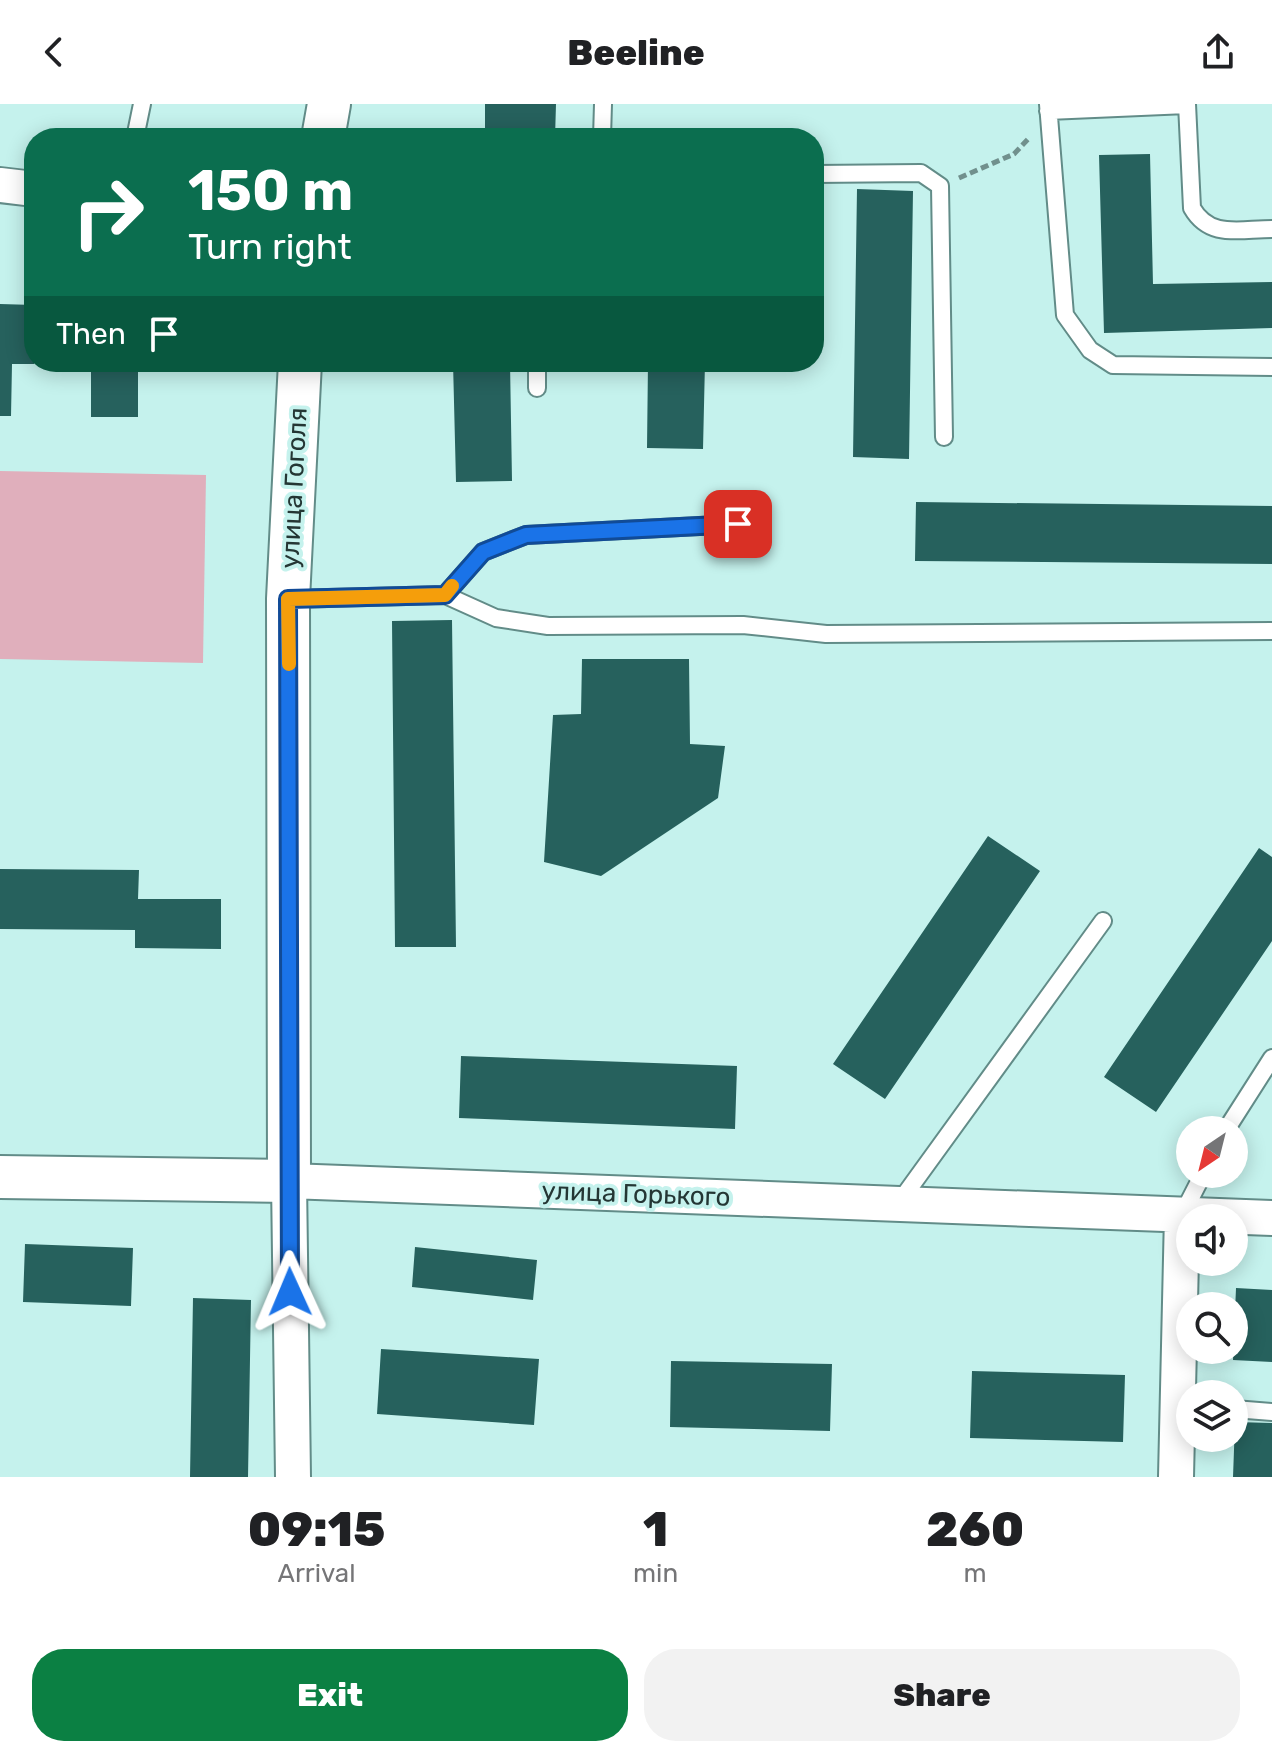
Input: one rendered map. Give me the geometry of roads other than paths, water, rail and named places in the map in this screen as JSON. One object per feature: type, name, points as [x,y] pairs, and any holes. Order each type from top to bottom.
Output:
[{"type":"street","points":[[325,128],[329,104]]},
{"type":"street","points":[[0,185],[24,188]]},
{"type":"street","name":"улица Гоголя","points":[[293,1477],[288,599],[299,372]]},
{"type":"street","name":"улица Горького","points":[[0,1177],[289,1181],[1176,1215]]},
{"type":"street","name":"улица Горького","points":[[1248,1217],[1272,1218]]},
{"type":"street","points":[[1183,1276],[1184,1380]]},
{"type":"street","points":[[1176,1477],[1179,1452]]},
{"type":"lane","points":[[137,128],[142,104]]},
{"type":"lane","points":[[602,128],[603,104]]},
{"type":"lane","points":[[1272,229],[1212,229],[1200,221],[1192,208],[1187,104],[1048,107],[1065,315],[1090,350],[1113,365],[1272,367]]},
{"type":"lane","points":[[824,174],[921,173],[940,186],[944,437]]},
{"type":"lane","points":[[537,372],[537,388]]},
{"type":"lane","points":[[445,595],[483,552],[526,535],[738,524]]},
{"type":"lane","points":[[288,599],[445,595],[496,618],[548,626],[743,625],[826,634],[1272,631]]},
{"type":"lane","points":[[898,1204],[1103,921]]},
{"type":"lane","points":[[1235,1116],[1272,1058]]},
{"type":"lane","points":[[1248,1410],[1272,1412]]}]
